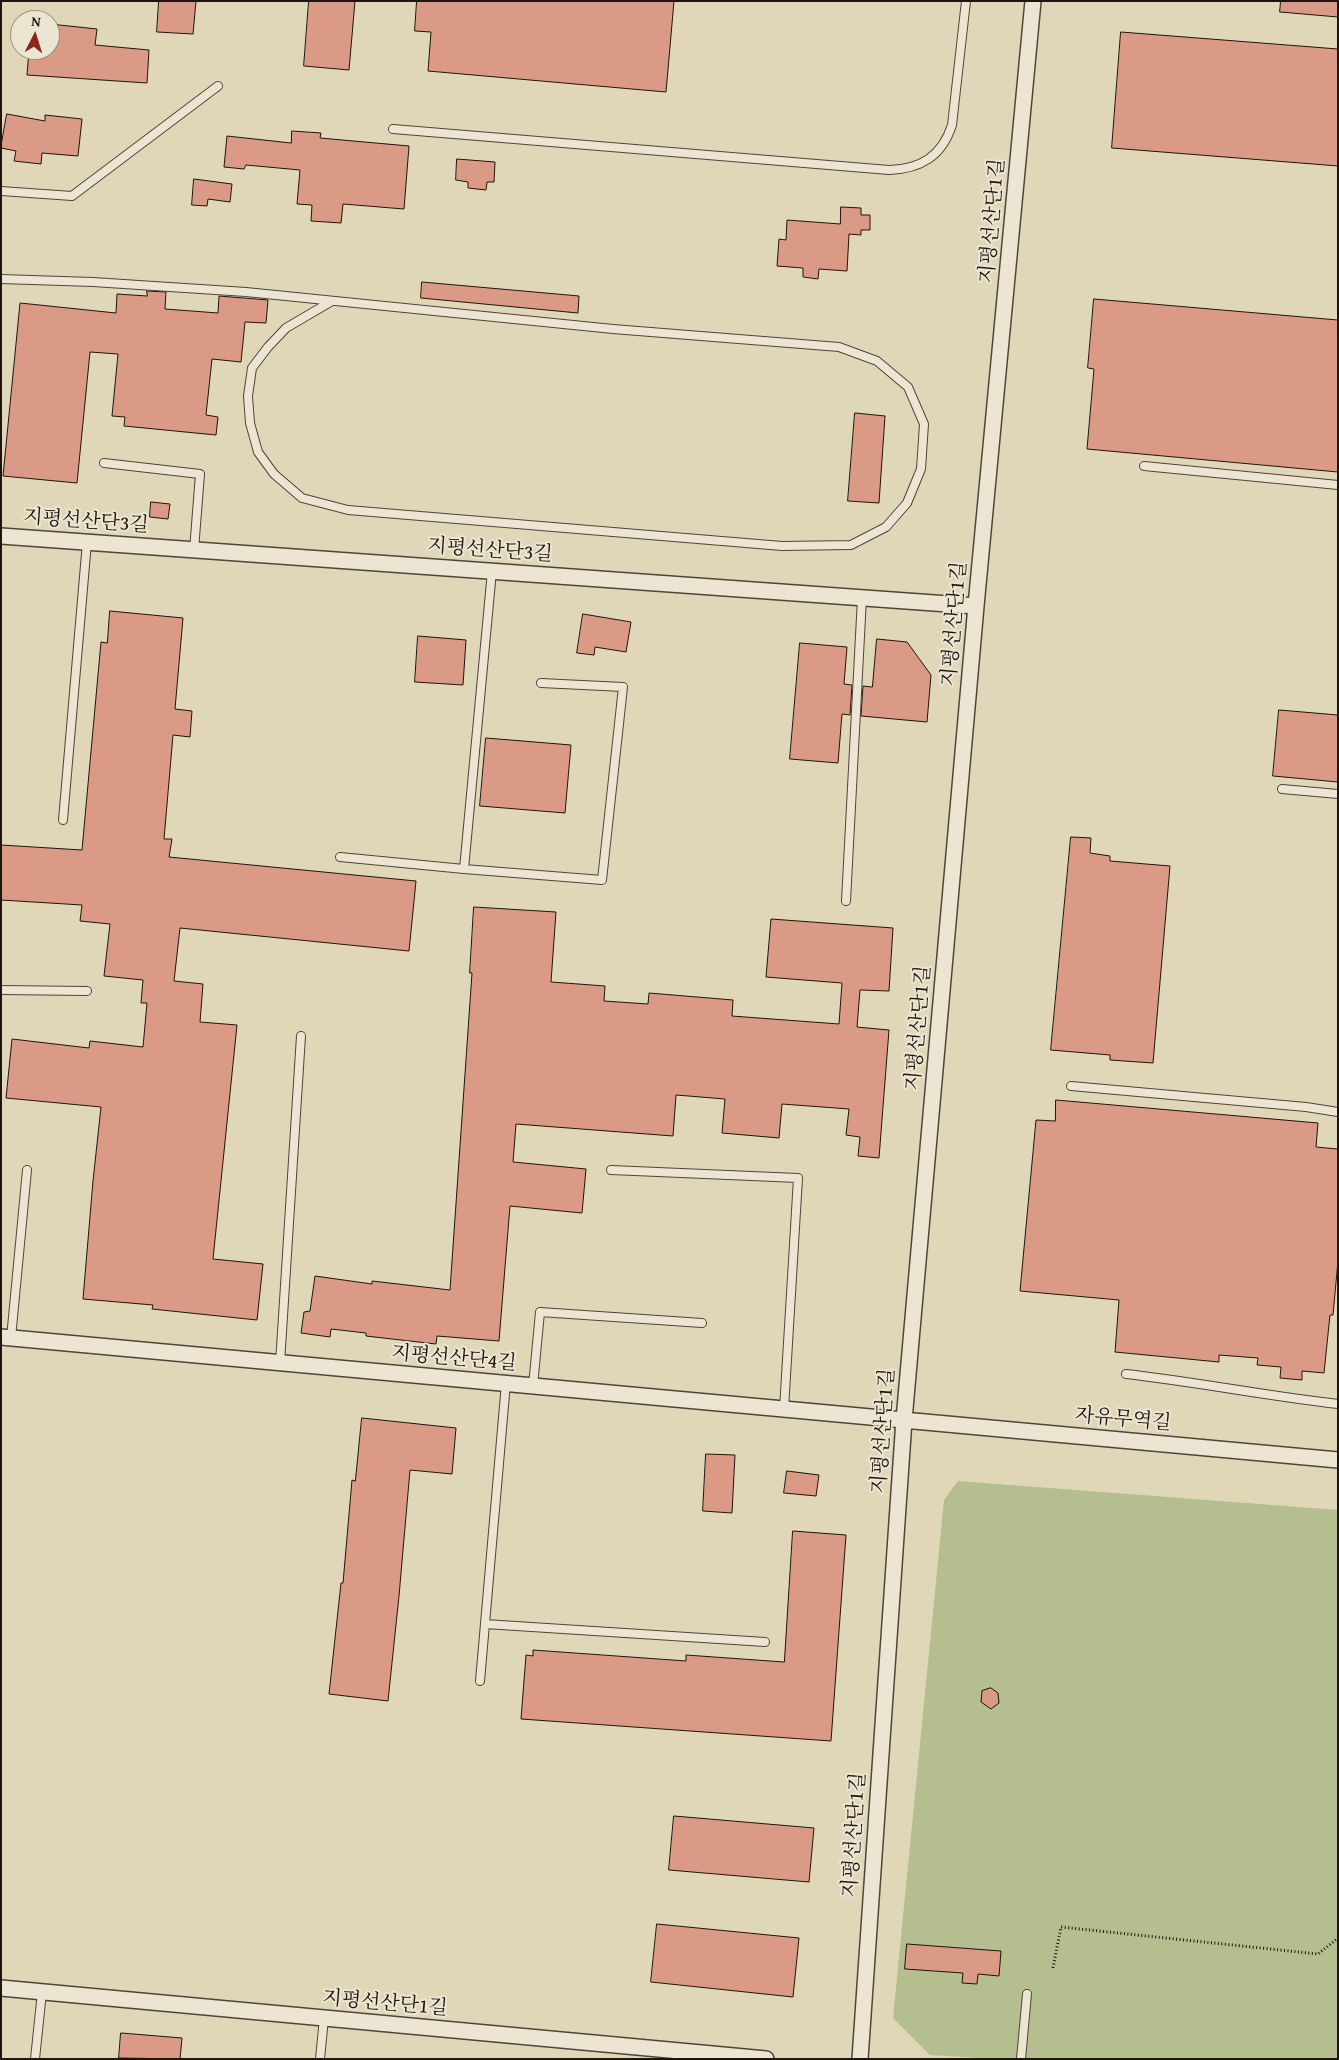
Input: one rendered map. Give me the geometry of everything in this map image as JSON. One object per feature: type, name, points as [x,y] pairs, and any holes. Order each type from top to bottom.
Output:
[{"type":"street","name":"지평선산단1길","points":[[860,2059],[904,1420],[976,606],[1034,1]]},
{"type":"street","name":"지평선산단3길","points":[[1,536],[976,606]]},
{"type":"street","name":"지평선산단4길","points":[[6,1338],[904,1420]]},
{"type":"street","name":"자유무역길","points":[[904,1420],[1338,1460]]},
{"type":"street","name":"지평선산단1길","points":[[1,1988],[766,2059]]},
{"type":"lane","points":[[393,129],[889,170],[906,169],[919,165],[931,158],[942,147],[952,125],[966,1]]},
{"type":"lane","points":[[1,191],[72,196],[218,86]]},
{"type":"lane","points":[[1,279],[93,282],[246,292],[613,329],[839,347],[877,361],[908,387],[924,424],[921,469],[907,503],[886,527],[851,545],[782,546],[348,510],[302,498],[274,474],[258,452],[250,423],[248,396],[252,368],[286,328],[332,301]]},
{"type":"lane","points":[[104,463],[200,474],[194,550]]},
{"type":"lane","points":[[1144,466],[1338,485]]},
{"type":"lane","points":[[63,820],[87,542]]},
{"type":"lane","points":[[464,869],[492,571]]},
{"type":"lane","points":[[846,901],[862,598]]},
{"type":"lane","points":[[340,857],[602,880],[623,687],[541,683]]},
{"type":"lane","points":[[1282,788],[1338,794]]},
{"type":"lane","points":[[1,990],[87,991]]},
{"type":"lane","points":[[280,1363],[302,1036]]},
{"type":"lane","points":[[1072,1086],[1306,1107],[1338,1112]]},
{"type":"lane","points":[[6,1338],[27,1170]]},
{"type":"lane","points":[[611,1170],[798,1178],[784,1409]]},
{"type":"lane","points":[[533,1386],[540,1312],[702,1323]]},
{"type":"lane","points":[[1126,1374],[1182,1380],[1266,1396],[1338,1404]]},
{"type":"lane","points":[[480,1681],[506,1383]]},
{"type":"lane","points":[[485,1624],[765,1642]]},
{"type":"lane","points":[[35,2059],[42,1992]]},
{"type":"lane","points":[[1022,2059],[1027,1994]]},
{"type":"lane","points":[[320,2059],[324,2018]]},
{"type":"path","points":[[1054,1968],[1061,1927],[1318,1954],[1338,1938]]},
{"type":"green space","points":[[958,1481],[1338,1510],[1338,2059],[996,2059],[930,2055],[893,2018],[944,1500]]},
{"type":"building","points":[[159,1],[196,1],[193,34],[157,32]]},
{"type":"building","points":[[309,1],[355,1],[349,70],[304,66]]},
{"type":"building","points":[[417,1],[674,1],[666,92],[428,71],[431,32],[415,31]]},
{"type":"building","points":[[1281,1],[1338,1],[1338,17],[1280,12]]},
{"type":"building","points":[[60,25],[97,29],[95,45],[149,50],[147,83],[27,75],[28,60],[60,60]]},
{"type":"building","points":[[1121,32],[1338,49],[1338,166],[1112,148]]},
{"type":"building","points":[[7,114],[45,121],[45,115],[82,119],[78,156],[42,153],[41,164],[14,161],[16,151],[1,148]]},
{"type":"building","points":[[292,131],[321,133],[320,138],[409,146],[404,209],[343,204],[341,223],[311,221],[312,205],[297,204],[300,170],[246,165],[244,169],[224,167],[227,136],[291,143]]},
{"type":"building","points":[[457,159],[495,162],[494,182],[487,182],[486,190],[468,188],[468,182],[456,180]]},
{"type":"building","points":[[194,179],[232,184],[230,202],[208,199],[207,206],[192,205]]},
{"type":"building","points":[[841,207],[861,208],[861,215],[870,215],[870,230],[861,230],[861,235],[849,234],[847,271],[819,269],[818,279],[803,277],[803,268],[777,266],[779,239],[786,240],[787,220],[840,224]]},
{"type":"building","points":[[422,282],[579,296],[578,313],[421,298]]},
{"type":"building","points":[[147,291],[166,292],[165,309],[218,313],[219,296],[268,300],[266,323],[245,322],[241,362],[212,359],[206,415],[218,417],[216,435],[124,426],[125,417],[112,416],[118,354],[90,352],[77,483],[3,476],[20,303],[116,313],[117,294],[147,296]]},
{"type":"building","points":[[1094,299],[1338,320],[1338,472],[1087,449],[1094,369],[1088,368]]},
{"type":"building","points":[[855,413],[885,416],[879,503],[848,501]]},
{"type":"building","points":[[151,502],[170,504],[168,519],[150,517]]},
{"type":"building","points":[[110,611],[183,618],[175,709],[192,711],[190,737],[173,735],[164,839],[172,839],[169,857],[416,881],[409,951],[180,928],[174,981],[203,984],[200,1022],[237,1025],[213,1259],[263,1264],[257,1320],[152,1309],[153,1305],[83,1299],[101,1107],[6,1098],[12,1039],[89,1048],[90,1041],[143,1047],[147,1003],[141,1003],[143,980],[104,976],[110,924],[80,921],[82,905],[1,900],[1,845],[82,850],[101,642],[107,643]]},
{"type":"building","points":[[583,614],[631,622],[626,652],[595,647],[594,655],[577,653]]},
{"type":"building","points":[[418,636],[466,640],[463,685],[415,682]]},
{"type":"building","points":[[877,639],[907,642],[931,675],[927,722],[861,716],[863,686],[872,687]]},
{"type":"building","points":[[800,643],[847,647],[844,684],[852,685],[850,715],[842,714],[838,763],[790,759]]},
{"type":"building","points":[[1279,710],[1338,715],[1338,782],[1273,776]]},
{"type":"building","points":[[486,738],[571,745],[565,813],[480,806]]},
{"type":"building","points":[[1071,837],[1091,838],[1090,853],[1110,856],[1110,861],[1170,866],[1153,1063],[1110,1060],[1110,1055],[1051,1050]]},
{"type":"building","points":[[474,907],[556,912],[551,982],[605,986],[604,1001],[648,1004],[649,993],[733,1000],[732,1016],[839,1024],[842,983],[766,977],[771,919],[893,928],[889,991],[860,990],[857,1027],[889,1030],[879,1158],[858,1156],[860,1137],[846,1135],[849,1109],[782,1104],[779,1138],[722,1133],[725,1099],[676,1095],[673,1136],[516,1124],[513,1162],[586,1169],[582,1213],[510,1206],[499,1341],[437,1336],[436,1344],[366,1336],[366,1333],[331,1329],[330,1337],[301,1333],[304,1312],[310,1311],[315,1276],[372,1284],[372,1281],[450,1290],[472,973],[470,973]]},
{"type":"building","points":[[1056,1100],[1318,1123],[1316,1147],[1338,1149],[1338,1261],[1333,1315],[1330,1315],[1324,1373],[1302,1371],[1302,1380],[1280,1378],[1281,1367],[1257,1365],[1258,1358],[1219,1355],[1219,1362],[1115,1352],[1119,1300],[1020,1291],[1036,1120],[1055,1121]]},
{"type":"building","points":[[362,1418],[456,1428],[452,1474],[410,1470],[388,1701],[329,1694],[341,1583],[343,1583],[352,1480],[355,1481]]},
{"type":"building","points":[[706,1454],[735,1455],[732,1513],[703,1511]]},
{"type":"building","points":[[787,1471],[819,1475],[816,1496],[784,1493]]},
{"type":"building","points":[[793,1531],[846,1535],[831,1741],[521,1719],[526,1655],[533,1656],[533,1650],[686,1661],[686,1655],[784,1662]]},
{"type":"building","points":[[991,1688],[998,1693],[999,1703],[991,1709],[981,1702],[982,1691]]},
{"type":"building","points":[[674,1816],[814,1828],[809,1882],[669,1870]]},
{"type":"building","points":[[657,1924],[799,1938],[793,1997],[651,1982]]},
{"type":"building","points":[[907,1944],[1001,1951],[999,1976],[978,1974],[977,1984],[962,1983],[963,1973],[905,1969]]},
{"type":"building","points":[[121,2033],[182,2038],[180,2059],[119,2058]]}]
